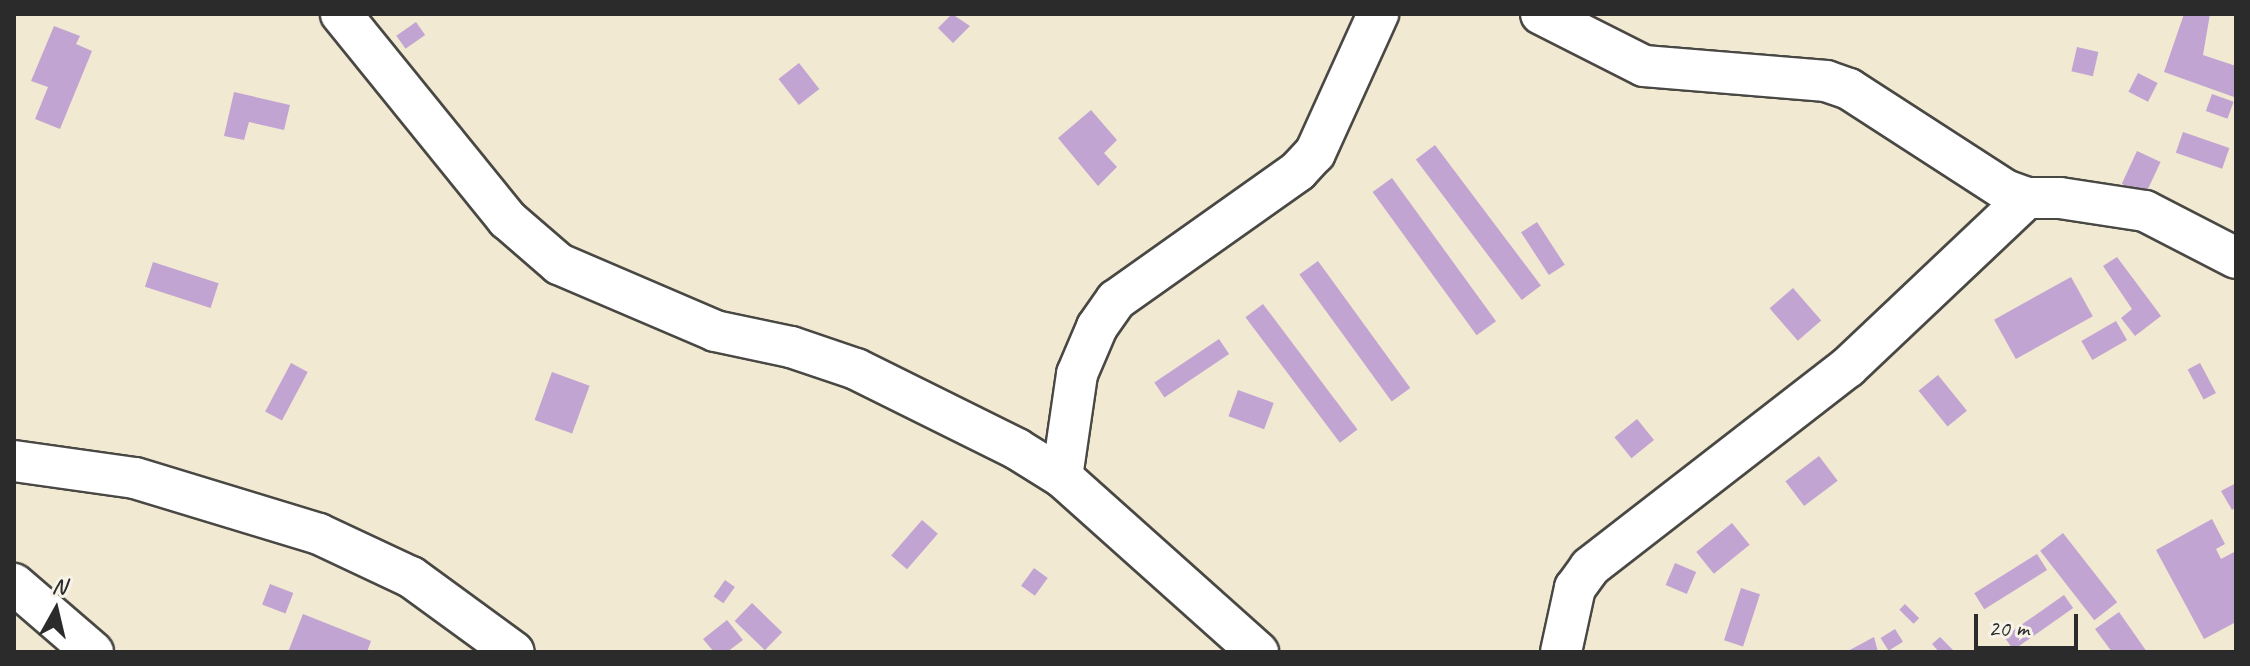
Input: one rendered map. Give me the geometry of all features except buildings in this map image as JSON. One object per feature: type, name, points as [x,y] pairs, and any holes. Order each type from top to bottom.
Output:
[{"type":"street","points":[[341,14],[507,219],[559,264],[715,331],[791,347],[856,369],[1062,477],[1258,652]]},
{"type":"street","points":[[1062,477],[1077,374],[1109,309],[1298,171],[1315,153],[1378,14]]},
{"type":"street","points":[[1541,14],[1644,66],[1826,81],[1849,89],[2005,190],[2027,198],[2145,211],[2236,258]]},
{"type":"street","points":[[1561,652],[1575,588],[1590,567],[1848,367],[2027,198]]},
{"type":"street","points":[[14,461],[135,478],[319,534],[411,577],[514,652]]},
{"type":"street","points":[[14,584],[93,652]]}]
